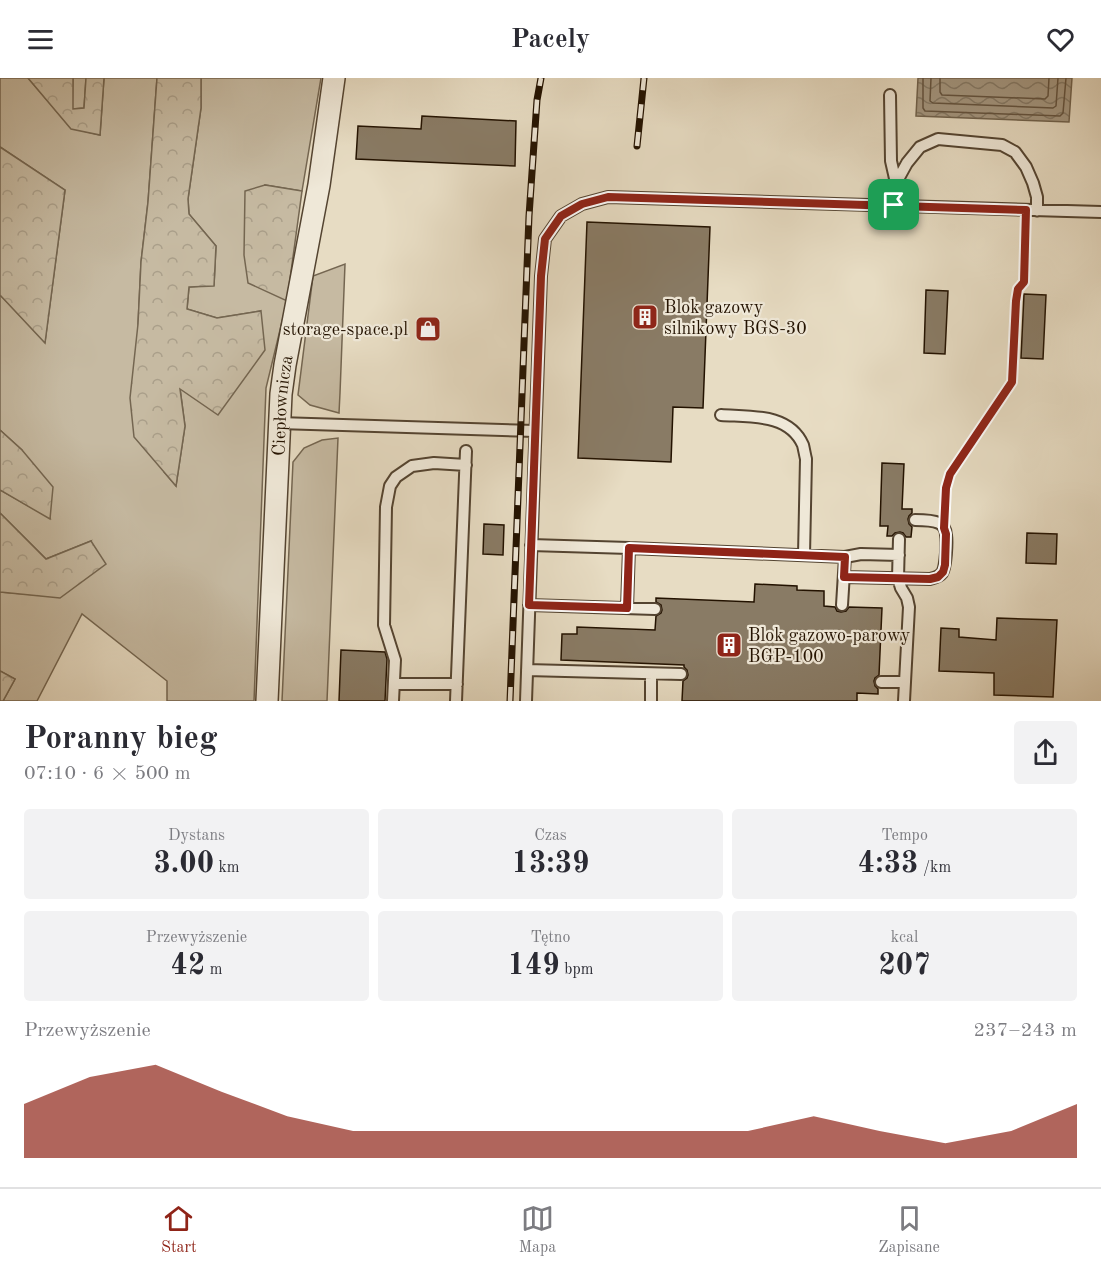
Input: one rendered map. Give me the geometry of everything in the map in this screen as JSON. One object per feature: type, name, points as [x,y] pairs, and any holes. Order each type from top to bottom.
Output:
[{"type":"street","name":"Ciepłownicza","points":[[267,701],[279,423],[285,365],[319,185],[334,78]]},
{"type":"lane","points":[[890,95],[891,161],[896,183],[894,205]]},
{"type":"lane","points":[[896,183],[907,163],[920,147],[938,139],[1002,145],[1015,152],[1026,167],[1036,189],[1032,211]]},
{"type":"lane","points":[[526,701],[541,276],[545,239],[561,216],[582,204],[608,197],[1101,212]]},
{"type":"lane","points":[[721,415],[765,417],[783,424],[794,432],[802,445],[806,459],[804,555]]},
{"type":"lane","points":[[279,423],[535,431]]},
{"type":"lane","points":[[456,701],[466,451]]},
{"type":"lane","points":[[393,701],[395,660],[384,625],[386,507],[390,486],[396,477],[412,466],[466,465]]},
{"type":"lane","points":[[844,577],[930,579],[938,577],[945,565],[946,534],[944,528],[932,521],[915,520]]},
{"type":"lane","points":[[899,539],[898,578],[909,608],[904,701]]},
{"type":"lane","points":[[531,545],[845,557],[861,554],[899,555]]},
{"type":"lane","points":[[627,608],[629,548]]},
{"type":"lane","points":[[842,605],[845,557]]},
{"type":"lane","points":[[529,605],[655,609]]},
{"type":"lane","points":[[527,670],[681,674]]},
{"type":"lane","points":[[651,674],[651,701]]},
{"type":"lane","points":[[881,682],[905,682]]},
{"type":"lane","points":[[394,684],[457,684]]},
{"type":"path","points":[[944,528],[946,488],[950,474],[1012,382],[1016,301],[1018,289],[1024,282],[1032,211]]},
{"type":"green space","points":[[0,78],[28,78],[71,128],[100,135],[104,78],[157,78],[138,324],[164,472],[176,486],[185,426],[180,388],[260,311],[217,318],[187,309],[189,287],[214,285],[216,246],[189,214],[188,199],[201,108],[201,78],[321,78],[302,191],[265,185],[287,301],[266,388],[254,701],[167,701],[167,681],[82,614],[37,701],[3,701],[15,679],[0,671],[0,592],[60,597],[91,541],[46,559],[0,513],[0,490],[50,518],[22,450],[0,430],[0,295],[45,342],[65,190],[0,147]]},
{"type":"green space","points":[[28,78],[73,78],[73,109],[84,108],[86,78],[104,78],[100,135],[71,129]]},
{"type":"green space","points":[[73,78],[86,78],[84,108],[72,109]]},
{"type":"green space","points":[[157,78],[201,78],[201,108],[188,199],[189,214],[216,246],[214,286],[189,287],[187,309],[217,318],[261,311],[265,350],[218,415],[180,389],[185,426],[176,486],[134,437],[130,398]]},
{"type":"green space","points":[[0,147],[65,190],[45,343],[0,295]]},
{"type":"green space","points":[[265,185],[302,191],[287,301],[248,283],[244,255],[245,191]]},
{"type":"green space","points":[[345,264],[339,413],[310,405],[298,395],[313,276]]},
{"type":"green space","points":[[0,430],[22,450],[53,487],[50,519],[0,490]]},
{"type":"green space","points":[[338,438],[327,701],[282,701],[293,462],[304,448],[322,440]]},
{"type":"green space","points":[[0,513],[46,559],[91,541],[106,564],[60,598],[0,592]]},
{"type":"green space","points":[[0,671],[15,679],[3,701],[0,701]]},
{"type":"water","points":[[918,78],[1072,78],[1069,122],[916,116]]},
{"type":"building","points":[[422,116],[516,121],[515,166],[356,159],[358,126],[421,129]]},
{"type":"building","name":"Blok gazowy silnikowy BGS-30","points":[[587,222],[710,227],[703,408],[673,407],[671,462],[578,458]]},
{"type":"building","points":[[926,290],[948,291],[945,354],[924,353]]},
{"type":"building","points":[[1024,294],[1046,295],[1043,359],[1021,358]]},
{"type":"building","points":[[882,463],[904,464],[902,509],[912,509],[908,519],[912,527],[911,537],[906,537],[900,532],[887,536],[888,526],[880,526]]},
{"type":"building","points":[[484,524],[504,525],[503,555],[483,554]]},
{"type":"building","points":[[1027,533],[1057,534],[1056,564],[1026,563]]},
{"type":"building","name":"Blok gazowo-parowy BGP-100","points":[[755,584],[797,586],[797,590],[824,591],[824,606],[835,607],[841,612],[846,611],[849,607],[882,608],[879,675],[874,681],[878,694],[857,693],[857,701],[682,701],[683,681],[688,675],[684,665],[561,660],[562,634],[577,634],[577,627],[655,630],[656,616],[662,610],[656,598],[754,602]]},
{"type":"building","points":[[997,618],[1057,620],[1053,697],[994,695],[994,673],[939,671],[941,628],[959,629],[959,637],[996,640]]},
{"type":"building","points":[[341,650],[385,652],[387,659],[385,701],[339,701]]},
{"type":"railway","points":[[510,701],[529,216],[537,100],[541,78]]},
{"type":"railway","points":[[637,146],[644,78]]},
{"type":"place","name":"Blok gazowy silnikowy BGS-30","points":[[645,317]]},
{"type":"place","name":"storage-space.pl","points":[[428,329]]},
{"type":"place","name":"Blok gazowo-parowy BGP-100","points":[[729,645]]},
{"type":"route","points":[[608,197],[894,205],[1026,210],[1024,282],[1018,289],[1016,301],[1012,382],[947,481],[943,572],[938,577],[930,579],[844,577],[845,557],[629,548],[627,608],[529,605],[541,276],[545,239],[561,216],[582,204],[608,197]]}]
